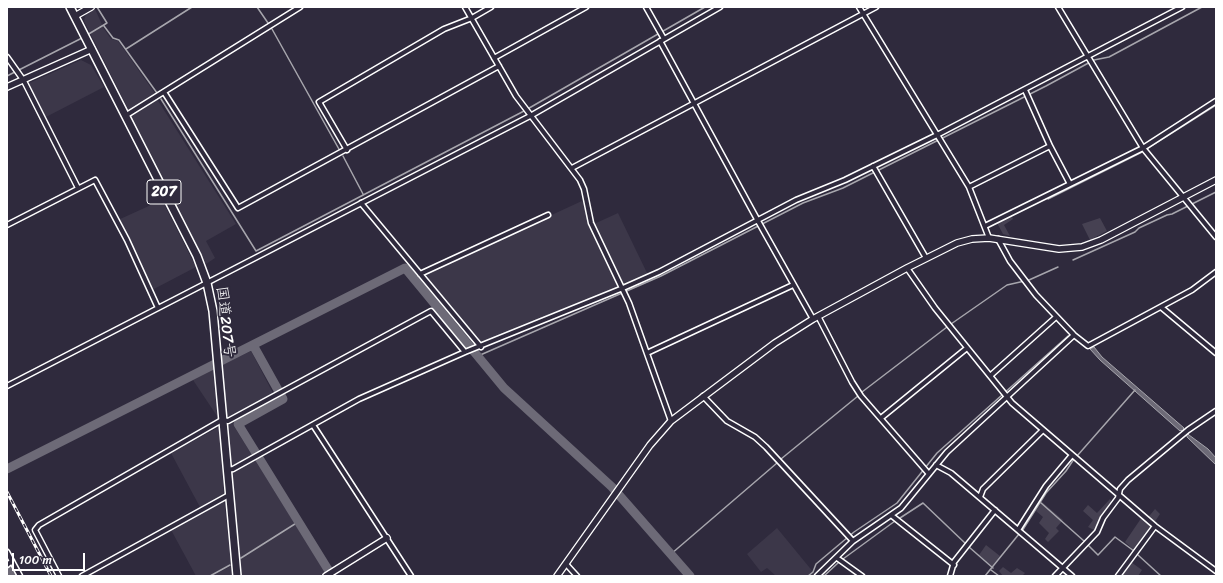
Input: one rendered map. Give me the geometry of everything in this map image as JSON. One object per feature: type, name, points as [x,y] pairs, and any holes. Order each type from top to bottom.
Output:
[{"type":"highway","name":"国道207号","points":[[70,7],[198,256],[207,283],[213,311],[237,576]]},
{"type":"street","points":[[75,16],[90,7]]},
{"type":"street","points":[[125,116],[300,7]]},
{"type":"street","points":[[465,7],[516,96],[572,168],[584,189],[591,223],[626,295],[671,421]]},
{"type":"street","points":[[347,150],[319,102],[444,29],[472,18],[491,7]]},
{"type":"street","points":[[494,58],[586,7]]},
{"type":"street","points":[[646,7],[659,29],[694,103],[758,221],[794,284],[816,317],[852,382],[928,472]]},
{"type":"street","points":[[7,386],[361,203],[530,113],[720,7]]},
{"type":"street","points":[[859,7],[969,187],[989,238]]},
{"type":"street","points":[[572,168],[876,7]]},
{"type":"street","points":[[1058,7],[1143,148],[1216,237]]},
{"type":"street","points":[[227,470],[234,469],[360,399],[465,352],[481,347],[623,288],[758,221],[796,200],[873,166],[1090,60],[1182,7]]},
{"type":"street","points":[[7,87],[24,81],[92,50]]},
{"type":"street","points":[[7,57],[24,81],[78,188]]},
{"type":"street","points":[[164,92],[238,208],[347,150],[446,93],[499,66]]},
{"type":"street","points":[[1025,91],[1050,146],[1070,184]]},
{"type":"street","points":[[985,226],[1143,148],[1216,101]]},
{"type":"street","points":[[969,187],[1050,146]]},
{"type":"street","points":[[873,166],[926,258]]},
{"type":"street","points":[[7,224],[95,180],[127,240],[158,308]]},
{"type":"street","points":[[557,576],[650,445],[671,421],[775,343],[816,317],[957,243],[972,239],[989,238],[1059,249],[1082,247],[1101,240],[1216,180]]},
{"type":"street","points":[[361,203],[481,347]]},
{"type":"street","points":[[420,274],[548,214]]},
{"type":"street","points":[[998,239],[1010,261],[1025,281],[1056,317],[1074,335],[1088,346],[1192,290],[1216,272]]},
{"type":"street","points":[[907,268],[967,348],[1005,395],[1118,495],[1156,526],[1216,571]]},
{"type":"street","points":[[647,353],[794,284]]},
{"type":"street","points":[[1161,307],[1216,353]]},
{"type":"street","points":[[59,576],[35,530],[39,525],[222,420],[228,421],[431,310],[465,352]]},
{"type":"street","points":[[990,376],[1056,317]]},
{"type":"street","points":[[818,576],[837,558],[852,540],[891,515],[909,500],[928,472],[947,452],[1005,395],[1074,335]]},
{"type":"street","points":[[881,418],[967,348]]},
{"type":"street","points":[[703,396],[728,421],[755,437],[766,447],[852,540]]},
{"type":"street","points":[[1054,576],[1097,532],[1103,518],[1115,503],[1120,489],[1128,480],[1185,433],[1216,411]]},
{"type":"street","points":[[313,425],[411,576]]},
{"type":"street","points":[[980,497],[983,489],[1043,430]]},
{"type":"street","points":[[1018,530],[1046,486],[1072,455]]},
{"type":"street","points":[[936,465],[950,473],[980,497],[1072,576]]},
{"type":"street","points":[[82,576],[229,496]]},
{"type":"street","points":[[950,576],[954,565],[995,510]]},
{"type":"street","points":[[891,515],[954,565]]},
{"type":"street","points":[[1118,576],[1156,526]]},
{"type":"street","points":[[329,574],[387,538]]},
{"type":"street","points":[[7,552],[20,576]]},
{"type":"street","points":[[837,558],[862,576]]},
{"type":"street","points":[[7,565],[12,561]]},
{"type":"street","points":[[566,564],[577,576]]},
{"type":"shaded area","points":[[95,9],[104,29],[111,39],[118,41],[156,95],[129,111],[84,21],[86,14]]},
{"type":"shaded area","points":[[81,60],[91,65],[104,87],[44,118],[27,84]]},
{"type":"shaded area","points":[[157,99],[236,224],[206,241],[215,258],[206,264],[130,116]]},
{"type":"shaded area","points":[[162,200],[196,267],[152,290],[118,220]]},
{"type":"shaded area","points":[[584,200],[589,224],[619,287],[481,345],[422,275]]},
{"type":"shaded area","points":[[618,213],[648,275],[624,286],[594,224]]},
{"type":"shaded area","points":[[1011,215],[1013,219],[1004,225],[1010,236],[1003,234],[997,223]]},
{"type":"shaded area","points":[[1100,218],[1107,231],[1090,240],[1082,224]]},
{"type":"shaded area","points":[[1094,347],[1102,357],[1184,428],[1183,429],[1189,435],[1208,449],[1216,458],[1216,465],[1181,430],[1180,431],[1100,360],[1090,349]]},
{"type":"shaded area","points":[[251,351],[274,395],[227,417],[222,365]]},
{"type":"shaded area","points":[[213,370],[217,416],[193,380]]},
{"type":"shaded area","points":[[232,423],[325,572],[319,576],[242,576],[228,425]]},
{"type":"shaded area","points":[[219,427],[224,497],[201,509],[171,453]]},
{"type":"shaded area","points":[[224,499],[231,564],[208,576],[196,576],[170,528]]},
{"type":"shaded area","points":[[1110,499],[1112,502],[1101,516],[1094,530],[1088,527],[1093,520],[1083,511],[1088,505],[1097,513]]},
{"type":"shaded area","points":[[1042,502],[1063,520],[1056,528],[1059,531],[1048,542],[1045,539],[1049,533],[1039,523],[1043,517],[1036,511]]},
{"type":"shaded area","points":[[1155,509],[1160,514],[1135,551],[1125,542],[1142,517],[1146,520]]},
{"type":"shaded area","points":[[777,528],[814,573],[811,576],[776,576],[767,568],[761,572],[747,554]]},
{"type":"shaded area","points":[[986,545],[1000,556],[992,566],[979,555]]},
{"type":"shaded area","points":[[1131,562],[1142,570],[1138,576],[1121,576]]},
{"type":"shaded area","points":[[231,566],[232,576],[212,576]]},
{"type":"shaded area","points":[[1003,567],[1011,573],[1017,568],[1025,573],[1022,576],[1003,576],[999,571]]},
{"type":"waterway","points":[[87,35],[107,23],[97,7]]},
{"type":"waterway","points":[[126,49],[192,7]]},
{"type":"waterway","points":[[257,7],[268,23]]},
{"type":"waterway","points":[[161,99],[256,251],[524,111],[705,7]]},
{"type":"waterway","points":[[478,356],[661,276],[803,203],[843,188],[1046,86],[1094,60],[1109,57],[1202,7]]},
{"type":"waterway","points":[[104,26],[113,38],[119,40],[157,93]]},
{"type":"waterway","points":[[272,29],[340,151]]},
{"type":"waterway","points":[[7,76],[82,38]]},
{"type":"waterway","points":[[1148,148],[1216,105]]},
{"type":"waterway","points":[[1048,199],[1142,152]]},
{"type":"waterway","points":[[343,156],[363,194]]},
{"type":"waterway","points":[[1073,260],[1135,232],[1139,228],[1172,214],[1216,192]]},
{"type":"waterway","points":[[951,324],[1007,285],[1029,280],[1058,267]]},
{"type":"waterway","points":[[7,469],[405,268],[504,388],[612,487],[690,576]]},
{"type":"waterway","points":[[862,392],[947,327]]},
{"type":"waterway","points":[[808,576],[813,572],[816,564],[854,532],[897,503],[937,453],[1068,336]]},
{"type":"waterway","points":[[253,345],[283,399],[238,424],[332,576]]},
{"type":"waterway","points":[[1077,456],[1135,390]]},
{"type":"waterway","points":[[781,459],[858,396]]},
{"type":"waterway","points":[[1022,531],[1046,493],[1066,471],[1074,459]]},
{"type":"waterway","points":[[671,554],[777,463]]},
{"type":"waterway","points":[[1040,502],[1084,541]]},
{"type":"waterway","points":[[900,518],[923,503],[966,544]]},
{"type":"waterway","points":[[843,559],[895,521]]},
{"type":"waterway","points":[[241,558],[298,522]]},
{"type":"waterway","points":[[985,576],[1019,534]]},
{"type":"waterway","points":[[1088,545],[1098,555],[1115,537],[1134,551]]},
{"type":"waterway","points":[[969,547],[993,568]]},
{"type":"waterway","points":[[1138,555],[1161,576]]},
{"type":"waterway","points":[[824,576],[838,563]]},
{"type":"waterway","points":[[210,576],[230,565]]},
{"type":"waterway","points":[[7,567],[12,576]]},
{"type":"waterway","points":[[991,570],[999,576]]},
{"type":"railway","points":[[7,492],[51,576]]}]
